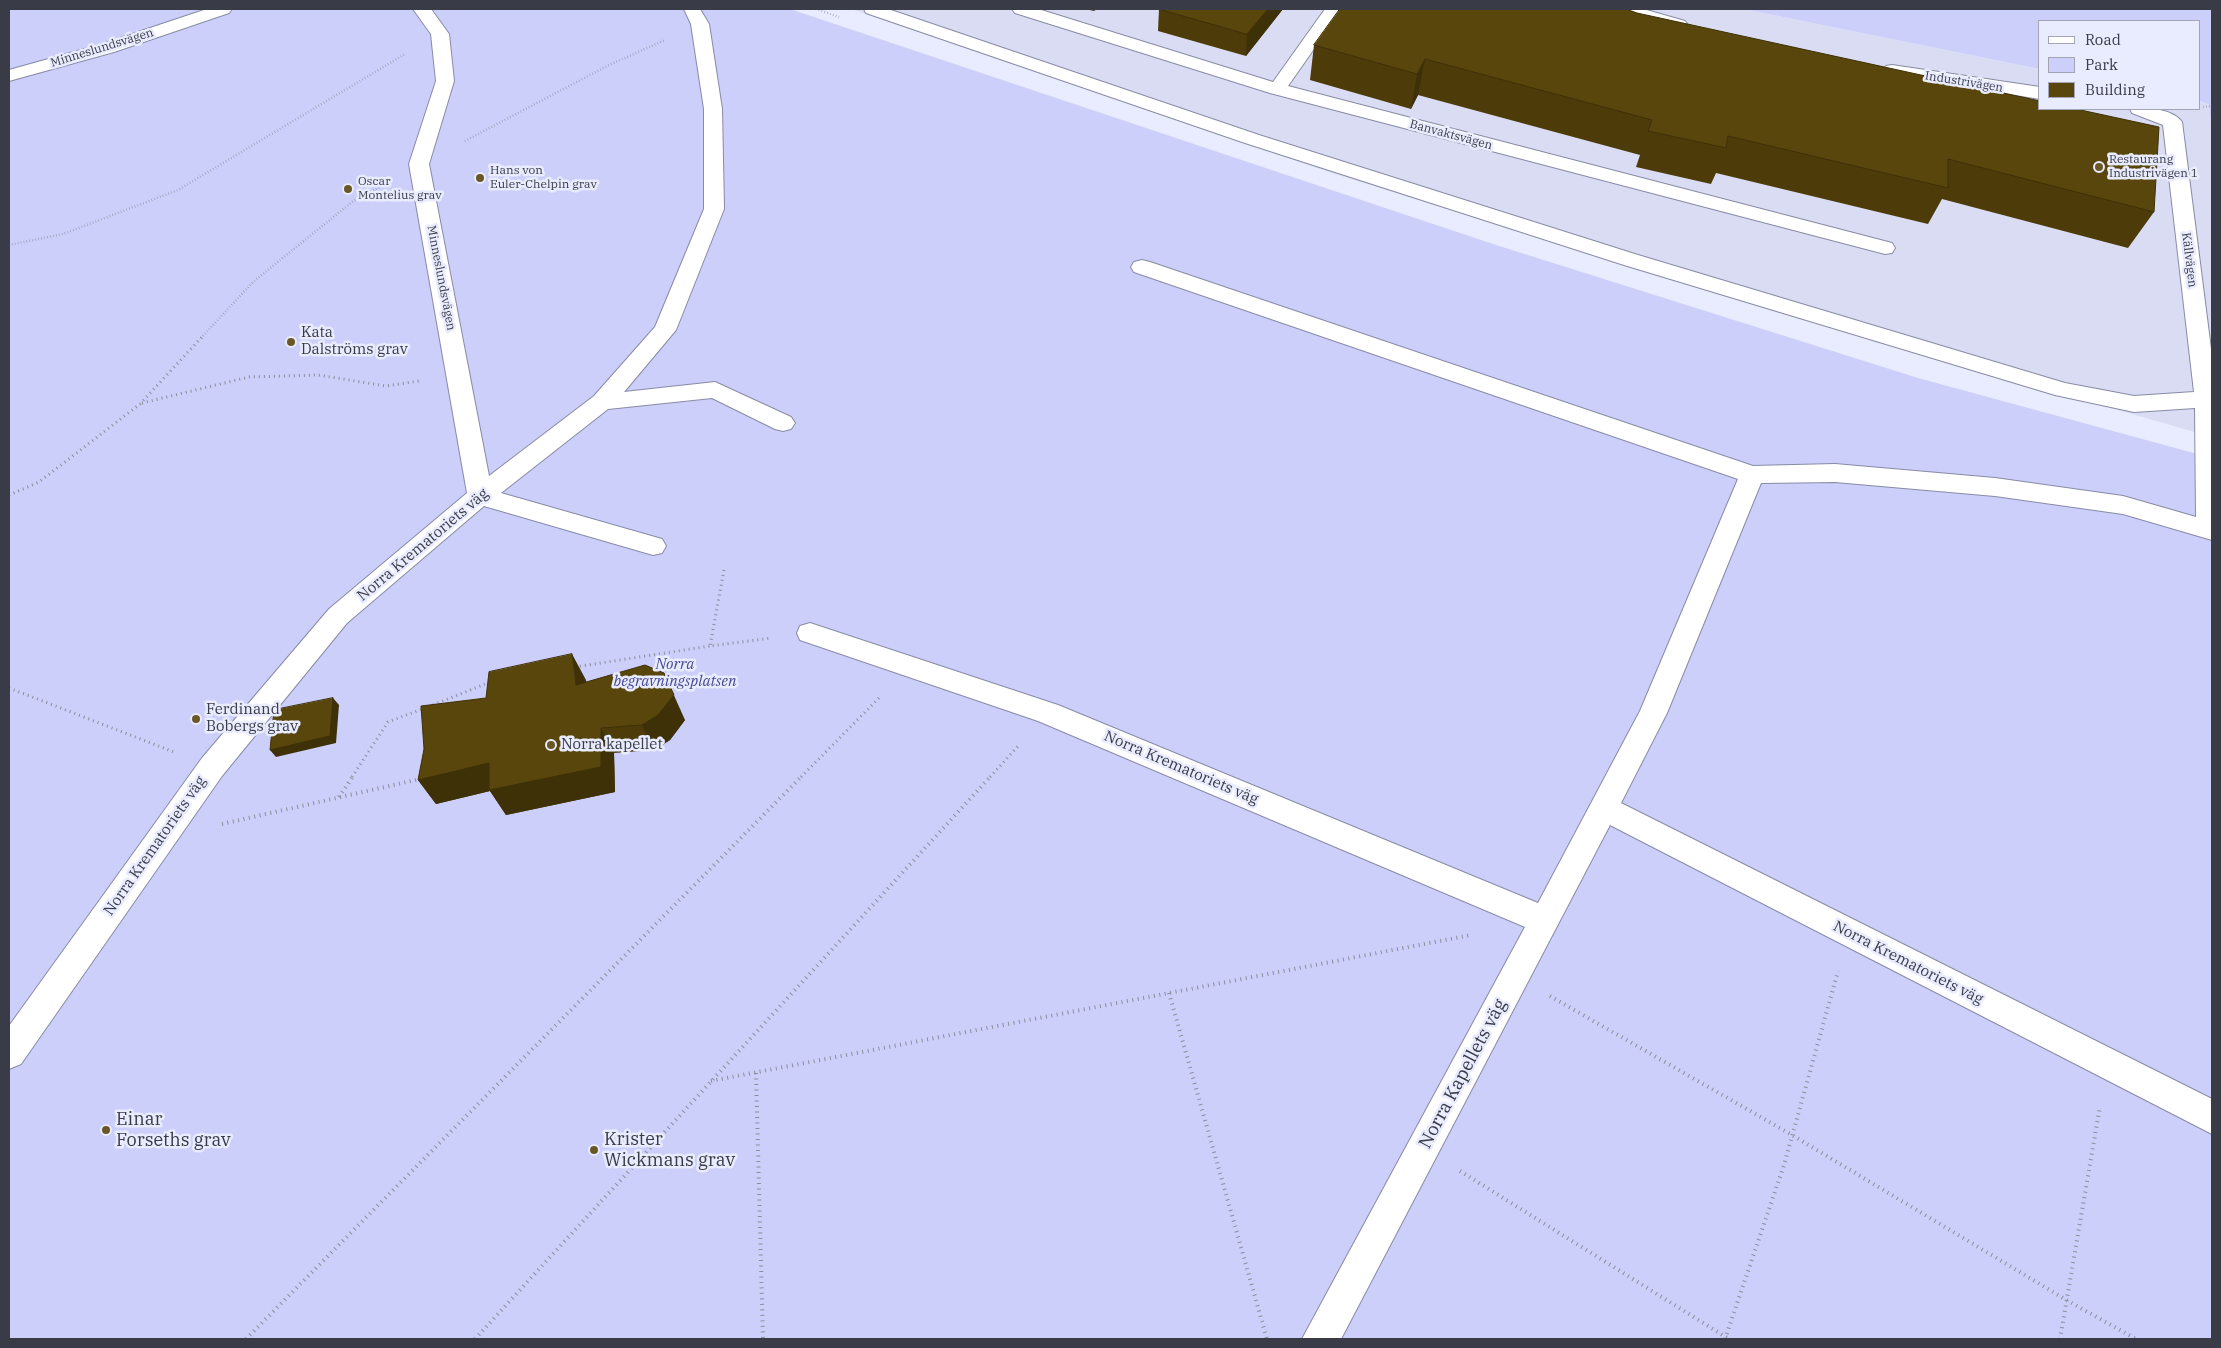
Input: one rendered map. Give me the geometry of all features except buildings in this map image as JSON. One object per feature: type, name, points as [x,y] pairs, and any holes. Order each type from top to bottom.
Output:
[{"type":"street","name":"Minneslundsvägen","points":[[9,76],[108,48],[224,9]]},
{"type":"street","name":"Minneslundsvägen","points":[[422,9],[440,34],[445,81],[419,164],[480,496]]},
{"type":"street","points":[[872,9],[1281,148],[1631,260],[2063,390],[2134,404],[2209,398]]},
{"type":"street","name":"Banvaktsvägen","points":[[1021,9],[1277,90],[1885,248]]},
{"type":"street","points":[[1277,90],[1334,9]]},
{"type":"street","points":[[1626,9],[1698,29]]},
{"type":"street","name":"Norra Krematoriets väg","points":[[9,1053],[212,767],[338,616],[480,496],[602,402],[665,330],[714,209],[713,109],[696,16]]},
{"type":"street","name":"Industrivägen","points":[[1877,68],[2038,93]]},
{"type":"street","name":"Källvägen","points":[[2142,110],[2172,122],[2209,398],[2210,531]]},
{"type":"street","points":[[1142,267],[1752,475],[1835,473],[1994,488],[2123,505],[2210,531]]},
{"type":"street","points":[[602,402],[715,390],[783,423]]},
{"type":"street","name":"Norra Kapellets väg","points":[[1321,1339],[1516,976],[1653,713],[1752,475]]},
{"type":"street","points":[[480,496],[653,546]]},
{"type":"street","name":"Norra Krematoriets väg","points":[[810,633],[1048,713],[1545,920]]},
{"type":"street","name":"Norra Krematoriets väg","points":[[1604,808],[2212,1117]]},
{"type":"path","points":[[9,495],[39,482],[140,404],[253,282],[352,202],[419,164],[609,65],[696,16]]},
{"type":"path","points":[[9,245],[63,234],[178,190],[440,34]]},
{"type":"path","points":[[140,404],[249,377],[318,375],[386,386],[459,376]]},
{"type":"path","points":[[710,646],[724,570]]},
{"type":"path","points":[[568,668],[810,633]]},
{"type":"path","points":[[246,1339],[910,667]]},
{"type":"path","points":[[339,797],[388,722],[493,681]]},
{"type":"path","points":[[9,688],[212,767]]},
{"type":"path","points":[[475,1339],[1048,713]]},
{"type":"path","points":[[160,839],[422,778]]},
{"type":"path","points":[[1423,1148],[1726,1339],[1784,1165],[1849,932]]},
{"type":"path","points":[[711,1081],[1477,934]]},
{"type":"path","points":[[1516,976],[1792,1134],[2068,1301],[2136,1339]]},
{"type":"path","points":[[1169,993],[1267,1339]]},
{"type":"path","points":[[2060,1339],[2108,1064]]},
{"type":"path","points":[[756,1073],[763,1339]]},
{"type":"shaded area","points":[[851,9],[1744,9],[2038,69],[2038,110],[2201,110],[2201,101],[2209,103],[2212,138],[2212,437],[1777,312],[1332,173]]},
{"type":"green space","name":"Norra begravningsplatsen","points":[[9,9],[790,9],[1496,245],[1918,378],[2212,458],[2212,1339],[9,1339]]},
{"type":"green space","points":[[1744,9],[2212,9],[2212,138],[2209,104],[2201,101],[2201,20],[2038,20],[2038,69]]},
{"type":"place","name":"Restaurang Industrivägen 1","points":[[2099,167]]},
{"type":"place","name":"Hans von Euler-Chelpin grav","points":[[480,178]]},
{"type":"place","name":"Oscar Montelius grav","points":[[348,189]]},
{"type":"place","name":"Kata Dalströms grav","points":[[291,342]]},
{"type":"place","name":"Ferdinand Bobergs grav","points":[[196,719]]},
{"type":"place","name":"Norra kapellet","points":[[551,745]]},
{"type":"place","name":"Einar Forseths grav","points":[[106,1130]]},
{"type":"place","name":"Krister Wickmans grav","points":[[594,1150]]}]
